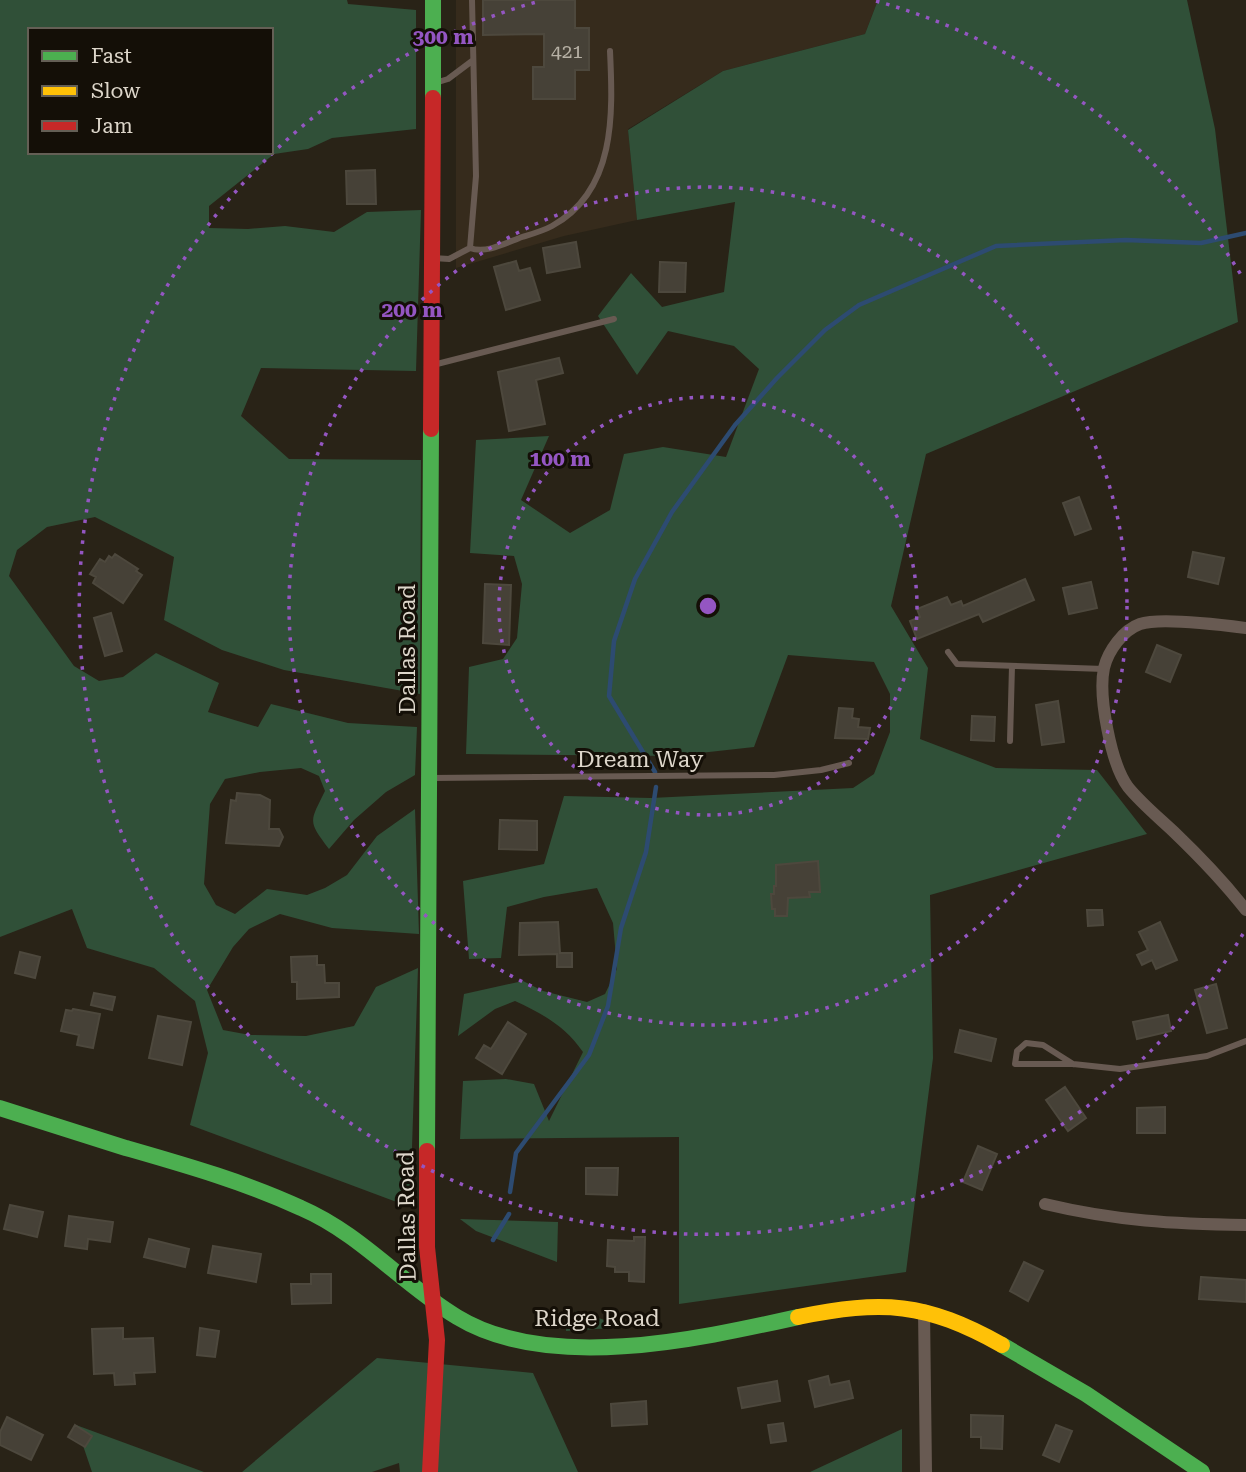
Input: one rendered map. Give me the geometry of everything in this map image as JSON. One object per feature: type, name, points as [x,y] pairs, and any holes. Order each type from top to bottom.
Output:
[{"type":"street","name":"Dallas Road","points":[[430,1472],[437,1365],[437,1340],[427,1247],[433,0]]},
{"type":"street","points":[[1246,628],[1159,622],[1140,624],[1121,638],[1110,653],[1104,669],[1103,691],[1115,762],[1122,778],[1203,860],[1246,910]]},
{"type":"street","name":"Ridge Road","points":[[0,1108],[210,1173],[294,1203],[351,1234],[467,1324],[503,1338],[567,1345],[646,1343],[684,1339],[854,1309],[900,1307],[924,1310],[983,1334],[1045,1368],[1106,1405],[1202,1472]]},
{"type":"street","points":[[1045,1204],[1121,1220],[1246,1225]]},
{"type":"street","points":[[924,1310],[926,1472]]},
{"type":"lane","points":[[470,248],[475,176],[472,0]]},
{"type":"lane","points":[[432,257],[449,259],[470,248],[478,251],[552,227],[576,209],[590,193],[609,136],[613,107],[610,51]]},
{"type":"lane","points":[[434,84],[448,79],[472,61]]},
{"type":"lane","points":[[432,365],[614,319]]},
{"type":"lane","points":[[948,652],[957,664],[1104,669]]},
{"type":"lane","points":[[1010,741],[1012,666]]},
{"type":"lane","name":"Dream Way","points":[[429,778],[774,775],[821,770],[849,762]]},
{"type":"lane","points":[[1073,1064],[1043,1045],[1026,1043],[1017,1051],[1015,1064],[1073,1064],[1120,1069],[1207,1056],[1246,1041]]},
{"type":"shaded area","points":[[456,0],[878,0],[865,34],[723,71],[628,129],[637,220],[564,236],[456,268]]},
{"type":"green space","points":[[0,0],[347,0],[348,4],[416,10],[416,129],[332,138],[308,149],[274,154],[209,206],[209,228],[285,226],[334,232],[367,212],[421,210],[416,371],[261,368],[241,416],[289,459],[421,460],[420,694],[284,670],[222,650],[164,620],[174,557],[95,517],[47,527],[17,550],[9,576],[74,666],[99,681],[123,677],[156,653],[219,683],[208,712],[258,727],[271,704],[348,723],[417,727],[415,775],[386,792],[354,820],[329,849],[313,821],[325,791],[319,776],[301,768],[225,779],[210,804],[204,884],[216,905],[235,914],[267,889],[307,895],[347,875],[377,836],[415,809],[419,934],[332,928],[280,914],[249,929],[233,947],[207,990],[223,1030],[250,1035],[306,1036],[354,1026],[376,987],[418,968],[410,1207],[190,1125],[208,1053],[195,1001],[154,968],[87,948],[72,909],[0,937]]},
{"type":"green space","points":[[878,0],[1187,0],[1215,129],[1238,322],[926,454],[891,606],[928,668],[920,739],[996,768],[1097,770],[1147,834],[930,895],[933,1058],[906,1272],[679,1304],[679,1137],[460,1139],[463,1081],[506,1079],[534,1084],[549,1121],[583,1052],[569,1035],[553,1022],[515,1001],[495,1009],[458,1036],[464,994],[523,981],[543,991],[587,1002],[605,994],[617,969],[613,923],[597,888],[544,897],[507,907],[501,958],[469,959],[463,881],[544,864],[564,796],[651,798],[853,788],[874,774],[890,732],[890,694],[874,662],[788,655],[754,747],[673,756],[466,754],[469,667],[503,659],[517,638],[522,584],[514,556],[470,553],[476,440],[549,436],[521,500],[570,533],[610,510],[624,454],[663,447],[726,457],[759,369],[734,346],[668,331],[637,375],[598,316],[631,273],[662,307],[724,292],[735,202],[637,220],[628,130],[723,71],[865,34]]},
{"type":"green space","points":[[460,1219],[558,1222],[557,1262],[476,1231]]},
{"type":"green space","points":[[576,1311],[627,1327],[566,1331],[567,1321]]},
{"type":"green space","points":[[377,1358],[533,1373],[578,1472],[400,1472],[399,1463],[372,1472],[242,1472]]},
{"type":"green space","points":[[76,1425],[204,1472],[92,1472]]},
{"type":"green space","points":[[902,1429],[902,1472],[810,1472]]},
{"type":"building","points":[[483,0],[575,0],[575,28],[589,28],[589,70],[575,70],[575,99],[533,99],[533,67],[544,67],[544,34],[483,35]]},
{"type":"building","points":[[375,170],[376,204],[347,204],[346,171]]},
{"type":"building","points":[[576,242],[580,267],[547,273],[543,248]]},
{"type":"building","points":[[516,261],[519,271],[530,268],[540,300],[506,310],[494,267]]},
{"type":"building","points":[[660,262],[686,263],[685,292],[659,292]]},
{"type":"building","points":[[559,358],[563,373],[536,380],[545,424],[509,431],[498,372]]},
{"type":"building","points":[[1079,497],[1091,529],[1075,535],[1063,503]]},
{"type":"building","points":[[1193,552],[1224,558],[1218,584],[1188,577]]},
{"type":"building","points":[[115,554],[138,569],[136,571],[142,575],[123,603],[93,583],[96,577],[90,574],[100,559],[105,562],[109,556],[112,558]]},
{"type":"building","points":[[1025,579],[1034,600],[983,622],[979,614],[917,639],[910,621],[920,617],[917,609],[947,597],[951,605],[961,601],[963,606]]},
{"type":"building","points":[[1091,582],[1097,608],[1069,614],[1063,588]]},
{"type":"building","points":[[485,584],[511,585],[509,645],[483,643]]},
{"type":"building","points":[[111,613],[122,651],[105,656],[94,618]]},
{"type":"building","points":[[1157,645],[1181,655],[1170,682],[1146,672]]},
{"type":"building","points":[[1058,701],[1064,742],[1042,745],[1036,705]]},
{"type":"building","points":[[839,708],[853,709],[852,718],[859,719],[858,727],[870,728],[868,739],[835,738]]},
{"type":"building","points":[[972,716],[995,717],[994,741],[971,740]]},
{"type":"building","points":[[237,793],[260,795],[270,800],[269,829],[279,829],[283,837],[279,846],[226,843],[231,800],[236,801]]},
{"type":"building","points":[[500,820],[537,821],[537,850],[499,849]]},
{"type":"building","points":[[818,861],[820,892],[809,892],[810,897],[788,898],[787,916],[775,916],[771,894],[774,894],[776,886],[776,865]]},
{"type":"building","points":[[1087,910],[1102,910],[1103,925],[1088,926]]},
{"type":"building","points":[[558,922],[560,953],[572,953],[572,967],[557,967],[557,954],[519,955],[520,923]]},
{"type":"building","points":[[1160,922],[1177,960],[1156,969],[1152,960],[1142,965],[1137,955],[1148,950],[1139,932]]},
{"type":"building","points":[[20,952],[40,957],[35,978],[15,973]]},
{"type":"building","points":[[317,956],[317,965],[324,965],[325,983],[339,983],[339,997],[297,999],[297,982],[292,982],[291,957]]},
{"type":"building","points":[[1216,984],[1227,1028],[1207,1033],[1195,990]]},
{"type":"building","points":[[94,993],[115,997],[112,1010],[91,1005]]},
{"type":"building","points":[[66,1010],[100,1014],[93,1048],[77,1045],[79,1035],[61,1031]]},
{"type":"building","points":[[1168,1015],[1171,1031],[1137,1039],[1133,1022]]},
{"type":"building","points":[[158,1016],[191,1022],[182,1065],[149,1058]]},
{"type":"building","points":[[508,1022],[526,1034],[502,1074],[476,1058],[484,1045],[491,1049]]},
{"type":"building","points":[[960,1030],[996,1039],[991,1061],[955,1052]]},
{"type":"building","points":[[1065,1087],[1086,1118],[1068,1131],[1046,1100]]},
{"type":"building","points":[[1165,1107],[1165,1133],[1137,1133],[1137,1108]]},
{"type":"building","points":[[978,1146],[997,1154],[982,1190],[963,1182]]},
{"type":"building","points":[[586,1168],[618,1168],[617,1195],[586,1194]]},
{"type":"building","points":[[10,1205],[43,1212],[37,1237],[4,1229]]},
{"type":"building","points":[[69,1216],[113,1222],[110,1242],[88,1239],[87,1249],[65,1246]]},
{"type":"building","points":[[634,1237],[645,1237],[644,1282],[629,1281],[629,1272],[615,1272],[615,1267],[607,1266],[608,1240],[634,1241]]},
{"type":"building","points":[[149,1239],[189,1249],[185,1267],[144,1257]]},
{"type":"building","points":[[213,1246],[261,1254],[256,1282],[208,1273]]},
{"type":"building","points":[[1024,1262],[1043,1271],[1028,1301],[1010,1291]]},
{"type":"building","points":[[311,1274],[331,1274],[331,1303],[292,1304],[291,1284],[311,1284]]},
{"type":"building","points":[[1201,1277],[1246,1280],[1246,1302],[1199,1299]]},
{"type":"building","points":[[123,1328],[123,1339],[153,1338],[155,1372],[134,1373],[135,1384],[115,1385],[114,1373],[94,1374],[92,1329]]},
{"type":"building","points":[[200,1328],[219,1331],[215,1357],[197,1355]]},
{"type":"building","points":[[828,1376],[830,1385],[849,1381],[853,1398],[815,1407],[809,1381]]},
{"type":"building","points":[[777,1381],[780,1401],[742,1408],[738,1388]]},
{"type":"building","points":[[646,1401],[647,1424],[612,1426],[611,1404]]},
{"type":"building","points":[[971,1415],[1003,1416],[1002,1449],[981,1448],[981,1437],[971,1437]]},
{"type":"building","points":[[7,1417],[43,1435],[31,1460],[0,1445],[0,1432]]},
{"type":"building","points":[[783,1423],[786,1441],[771,1443],[768,1425]]},
{"type":"building","points":[[75,1425],[92,1436],[85,1447],[68,1437]]},
{"type":"building","points":[[1056,1425],[1072,1431],[1059,1462],[1043,1455]]},
{"type":"waterway","points":[[655,772],[609,696],[614,641],[635,579],[672,512],[735,425],[825,330],[859,305],[996,246],[1126,240],[1201,243],[1246,233]]},
{"type":"waterway","points":[[510,1192],[516,1153],[589,1055],[608,1006],[621,928],[646,852],[656,787]]},
{"type":"waterway","points":[[493,1240],[509,1214]]},
{"type":"traffic: fast","points":[[433,0],[433,98]]},
{"type":"traffic: fast","points":[[427,1151],[431,429]]},
{"type":"traffic: fast","points":[[0,1108],[215,1175],[301,1208],[343,1231],[437,1304],[457,1317],[494,1334],[535,1344],[625,1346],[716,1334],[798,1317]]},
{"type":"traffic: fast","points":[[1002,1345],[1086,1394],[1202,1472]]},
{"type":"traffic: slow","points":[[798,1317],[855,1308],[903,1308],[950,1320],[1002,1345]]},
{"type":"traffic: jam","points":[[431,429],[433,98]]},
{"type":"traffic: jam","points":[[427,1151],[427,1247],[437,1340],[430,1472]]}]
